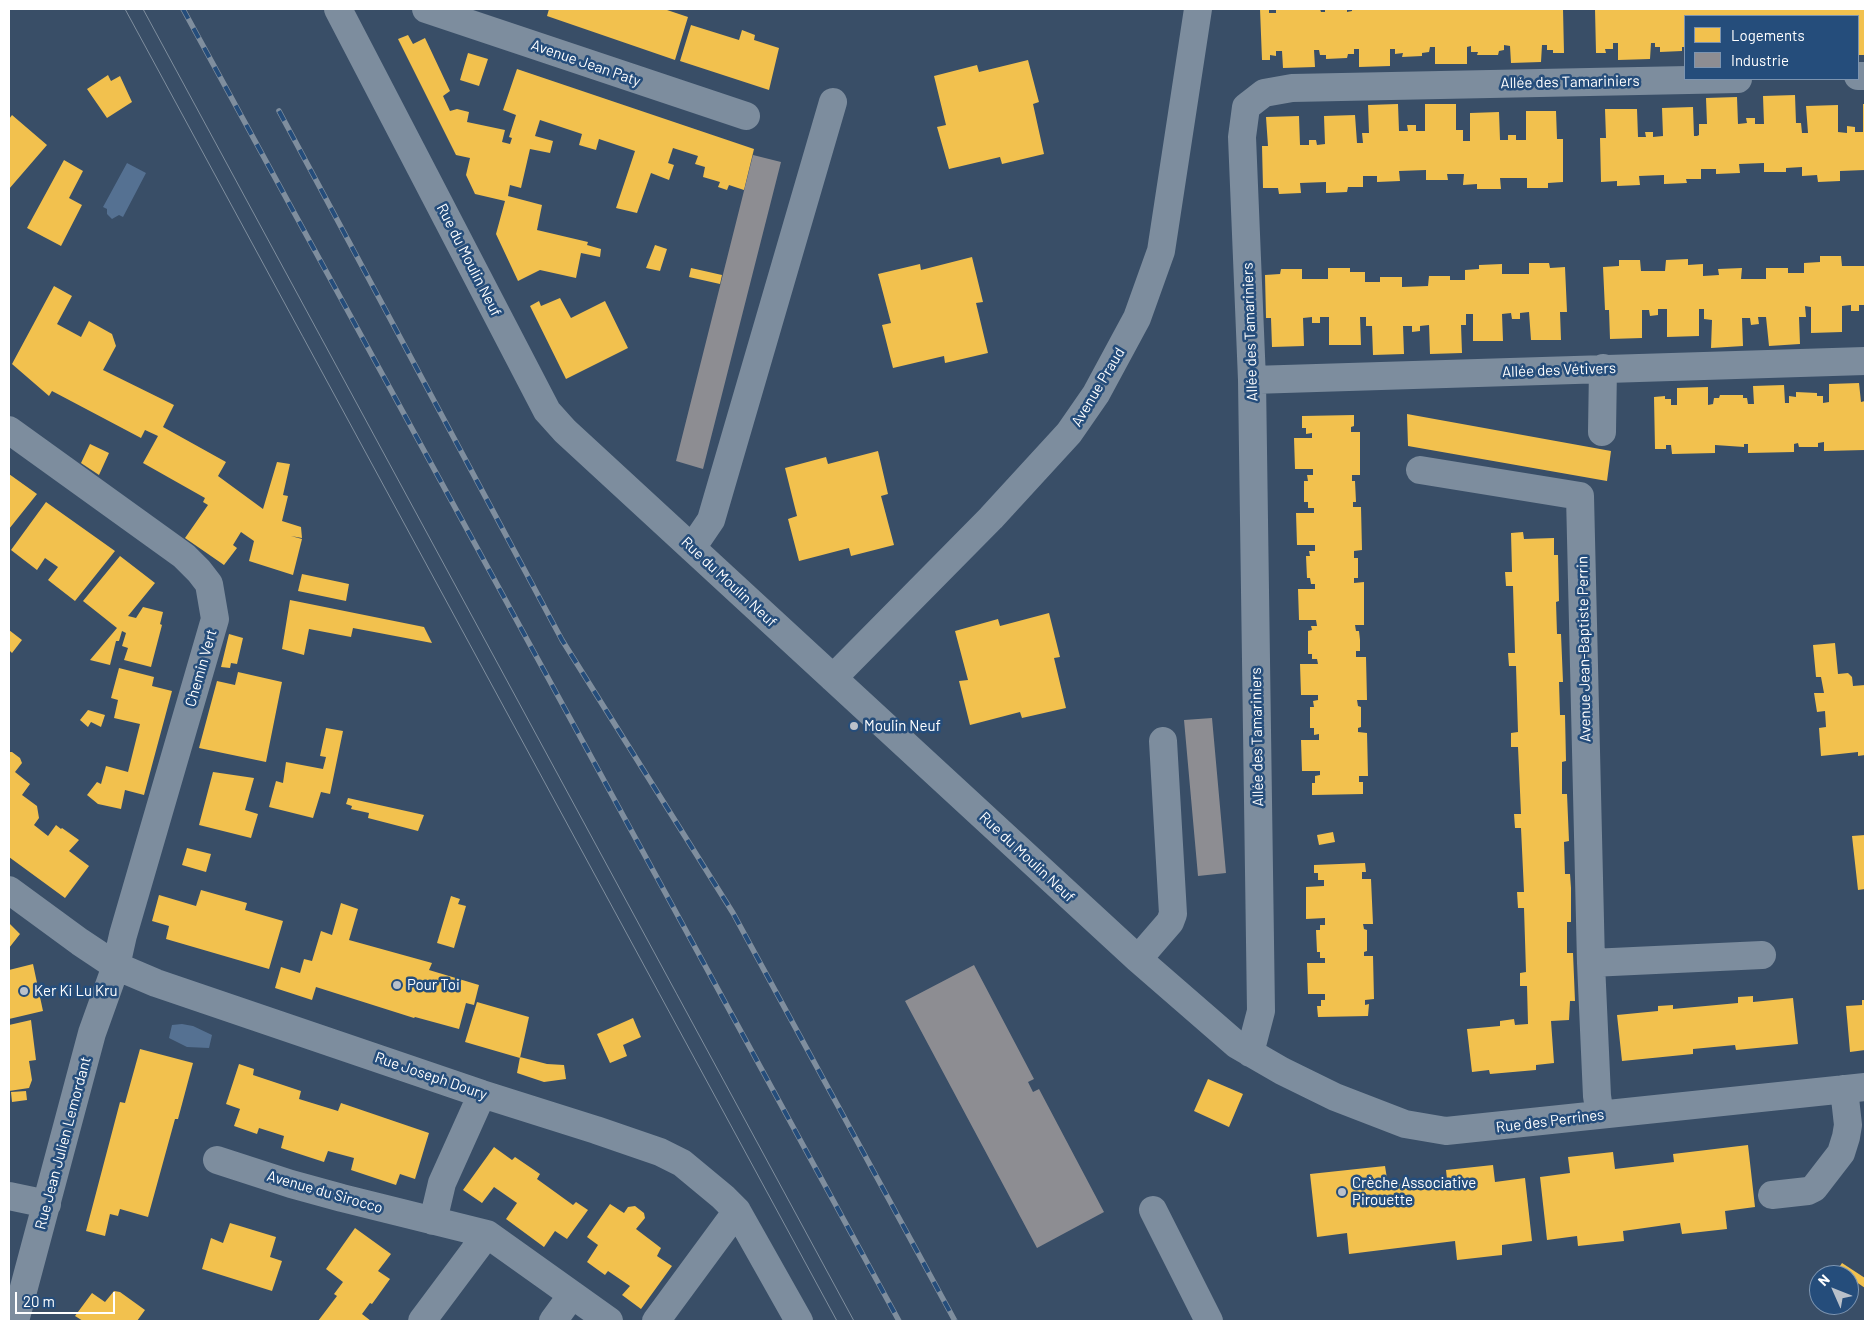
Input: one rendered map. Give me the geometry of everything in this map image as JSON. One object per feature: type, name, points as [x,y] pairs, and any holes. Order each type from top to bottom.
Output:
[{"type":"street","name":"Rue du Moulin Neuf","points":[[338,9],[547,411],[565,431],[1138,958],[1224,1034],[1250,1053]]},
{"type":"street","name":"Avenue Jean Paty","points":[[426,9],[746,116]]},
{"type":"street","name":"Avenue Praud","points":[[833,678],[991,518],[1070,433],[1100,386],[1137,318],[1161,251],[1198,9]]},
{"type":"street","name":"Allée des Tamariniers","points":[[1250,1053],[1261,1012],[1252,380],[1242,137],[1246,107],[1264,93],[1292,88],[1688,80]]},
{"type":"street","points":[[692,548],[711,520],[834,102]]},
{"type":"street","name":"Allée des Vétivers","points":[[1252,380],[1865,361]]},
{"type":"street","points":[[1602,432],[1603,368]]},
{"type":"street","name":"Chemin Vert","points":[[9,430],[184,556],[209,584],[213,602],[215,620],[116,966]]},
{"type":"street","name":"Avenue Jean-Baptiste Perrin","points":[[1420,470],[1580,496],[1591,963],[1597,1096],[1600,1115]]},
{"type":"street","points":[[1138,958],[1170,922],[1173,914],[1163,741]]},
{"type":"street","name":"Rue Joseph Doury","points":[[9,890],[116,966],[156,983],[482,1094],[596,1130],[660,1152],[682,1163],[724,1197],[736,1211],[799,1321]]},
{"type":"street","points":[[1591,963],[1762,955]]},
{"type":"street","name":"Rue Jean Julien Lemordant","points":[[15,1321],[97,1018],[116,966]]},
{"type":"street","name":"Rue des Perrines","points":[[1250,1053],[1335,1097],[1405,1124],[1446,1131],[1855,1088]]},
{"type":"street","points":[[1772,1195],[1808,1191],[1814,1188],[1841,1152],[1846,1137],[1855,1088]]},
{"type":"street","points":[[433,1221],[442,1183],[482,1094]]},
{"type":"street","name":"Avenue du Sirocco","points":[[217,1160],[291,1184],[487,1234],[609,1321]]},
{"type":"street","points":[[9,1196],[47,1204]]},
{"type":"street","points":[[1153,1210],[1209,1321]]},
{"type":"street","points":[[656,1321],[736,1211]]},
{"type":"street","points":[[425,1320],[487,1234]]},
{"type":"street","points":[[553,1321],[572,1295]]},
{"type":"water","points":[[127,163],[146,173],[123,217],[119,215],[112,219],[107,214],[107,209],[103,207]]},
{"type":"water","points":[[172,1025],[193,1026],[212,1035],[209,1048],[187,1047],[169,1038]]},
{"type":"building: Logements","points":[[549,9],[664,9],[688,17],[675,60],[547,16]]},
{"type":"building: Logements","points":[[1260,9],[1269,9],[1269,13],[1276,13],[1276,9],[1320,9],[1321,12],[1325,12],[1325,9],[1347,9],[1347,12],[1352,11],[1352,9],[1563,9],[1564,53],[1553,53],[1553,50],[1547,50],[1547,45],[1542,45],[1541,62],[1511,63],[1510,46],[1504,45],[1504,50],[1499,51],[1498,55],[1477,55],[1478,52],[1471,52],[1471,46],[1467,47],[1467,64],[1435,64],[1435,47],[1430,47],[1429,52],[1422,53],[1422,56],[1402,57],[1403,53],[1395,54],[1395,49],[1390,49],[1390,66],[1359,67],[1359,49],[1354,49],[1354,54],[1348,54],[1347,58],[1326,59],[1326,55],[1320,55],[1319,50],[1314,50],[1315,67],[1283,68],[1282,51],[1276,51],[1276,56],[1270,55],[1270,60],[1262,60]]},
{"type":"building: Logements","points":[[1595,9],[1865,9],[1865,55],[1859,55],[1859,15],[1684,15],[1684,47],[1682,47],[1682,51],[1660,52],[1660,47],[1655,47],[1655,43],[1651,43],[1650,59],[1618,60],[1618,43],[1613,43],[1613,49],[1605,49],[1606,53],[1596,53]]},
{"type":"building: Logements","points":[[691,25],[739,40],[742,30],[755,35],[754,40],[779,48],[769,90],[680,61]]},
{"type":"building: Logements","points":[[408,35],[413,44],[425,38],[450,91],[443,96],[450,111],[457,109],[469,112],[467,122],[505,130],[502,142],[510,144],[512,138],[509,137],[516,115],[503,110],[517,69],[754,149],[744,190],[729,185],[727,190],[718,187],[720,182],[703,177],[705,167],[695,164],[698,156],[673,148],[668,163],[674,165],[669,180],[651,173],[637,213],[616,208],[635,151],[599,139],[596,150],[579,145],[582,134],[540,120],[535,136],[553,141],[550,153],[530,149],[521,188],[510,185],[508,196],[542,205],[537,230],[588,242],[587,245],[601,249],[600,257],[581,253],[576,278],[540,270],[518,281],[496,234],[505,201],[475,194],[466,175],[470,158],[456,155],[398,39]]},
{"type":"building: Logements","points":[[468,53],[488,59],[479,86],[460,80]]},
{"type":"building: Logements","points":[[1028,60],[1039,102],[1033,104],[1044,154],[1002,164],[1000,157],[949,169],[937,127],[946,125],[934,76],[977,65],[979,72]]},
{"type":"building: Logements","points":[[108,75],[111,81],[120,76],[132,102],[107,118],[87,89]]},
{"type":"building: Logements","points":[[1795,95],[1796,123],[1801,123],[1802,133],[1808,133],[1806,106],[1838,105],[1838,132],[1847,133],[1847,126],[1855,127],[1855,132],[1863,132],[1863,104],[1865,104],[1865,170],[1840,171],[1840,181],[1818,182],[1817,175],[1802,176],[1802,167],[1786,168],[1786,172],[1764,172],[1764,163],[1739,164],[1740,173],[1716,174],[1716,169],[1701,169],[1701,179],[1686,179],[1687,183],[1664,184],[1664,175],[1639,176],[1640,185],[1617,186],[1617,181],[1601,182],[1600,138],[1606,138],[1605,109],[1637,109],[1638,137],[1646,137],[1645,132],[1653,132],[1653,137],[1663,136],[1662,108],[1693,107],[1694,136],[1697,136],[1699,135],[1699,124],[1707,124],[1706,98],[1737,97],[1738,124],[1747,123],[1746,118],[1755,118],[1755,124],[1764,124],[1763,96]]},
{"type":"building: Logements","points":[[1398,104],[1399,131],[1408,131],[1407,125],[1416,125],[1416,131],[1425,131],[1425,104],[1456,104],[1456,130],[1463,130],[1463,141],[1470,141],[1470,113],[1499,112],[1500,140],[1508,140],[1508,135],[1516,135],[1516,140],[1526,140],[1526,111],[1556,111],[1557,139],[1563,139],[1563,182],[1548,183],[1548,188],[1527,188],[1527,178],[1500,178],[1501,189],[1477,189],[1477,184],[1463,185],[1464,174],[1447,174],[1448,180],[1426,180],[1426,170],[1399,171],[1400,181],[1377,182],[1377,176],[1363,176],[1363,187],[1348,187],[1347,192],[1326,193],[1326,182],[1300,183],[1301,193],[1279,194],[1278,188],[1263,188],[1262,146],[1268,146],[1266,117],[1299,116],[1300,145],[1309,145],[1309,140],[1316,140],[1317,145],[1325,144],[1324,116],[1355,115],[1357,143],[1363,143],[1362,133],[1369,133],[1368,105]]},
{"type":"building: Logements","points":[[12,115],[47,145],[9,189],[9,119]]},
{"type":"building: Logements","points":[[64,160],[83,171],[69,198],[82,205],[61,246],[27,228]]},
{"type":"building: Logements","points":[[655,245],[667,249],[660,271],[646,268]]},
{"type":"building: Logements","points":[[1820,256],[1841,256],[1842,266],[1865,266],[1865,305],[1859,305],[1859,311],[1851,311],[1851,305],[1842,306],[1842,332],[1811,333],[1811,307],[1805,306],[1806,317],[1799,317],[1800,344],[1769,346],[1766,317],[1758,317],[1759,324],[1751,325],[1750,318],[1742,318],[1743,346],[1711,348],[1712,320],[1704,319],[1704,309],[1699,309],[1699,336],[1667,337],[1667,309],[1658,309],[1658,315],[1650,316],[1649,310],[1642,310],[1642,338],[1610,339],[1609,310],[1605,310],[1603,267],[1619,266],[1619,260],[1640,260],[1641,271],[1665,271],[1666,260],[1688,259],[1688,265],[1703,264],[1703,276],[1719,275],[1718,269],[1742,268],[1741,279],[1766,279],[1766,268],[1788,268],[1788,273],[1804,273],[1804,263],[1820,262]]},
{"type":"building: Logements","points":[[972,257],[983,302],[976,303],[988,353],[945,363],[944,356],[893,368],[882,325],[891,323],[878,274],[920,264],[921,270]]},
{"type":"building: Logements","points":[[1529,263],[1549,263],[1550,268],[1565,267],[1567,312],[1560,312],[1561,340],[1531,340],[1529,312],[1520,313],[1520,319],[1512,319],[1511,313],[1502,314],[1503,341],[1473,341],[1473,314],[1466,314],[1466,325],[1461,325],[1462,353],[1430,354],[1429,325],[1420,326],[1420,331],[1412,332],[1412,326],[1403,326],[1404,354],[1373,355],[1372,326],[1366,326],[1366,317],[1360,317],[1361,345],[1329,345],[1329,317],[1320,317],[1320,323],[1312,323],[1312,317],[1303,318],[1304,346],[1272,347],[1271,318],[1266,318],[1265,275],[1280,274],[1281,269],[1302,269],[1302,279],[1328,279],[1328,268],[1350,268],[1350,272],[1365,272],[1365,282],[1380,282],[1380,277],[1402,277],[1402,287],[1428,286],[1429,276],[1450,276],[1450,280],[1465,280],[1465,270],[1479,269],[1479,265],[1502,264],[1502,274],[1529,274]]},
{"type":"building: Logements","points":[[691,268],[722,275],[720,284],[689,277]]},
{"type":"building: Logements","points":[[54,286],[72,296],[57,324],[81,337],[89,321],[112,334],[116,346],[103,370],[174,405],[163,427],[226,462],[218,476],[263,509],[277,462],[290,464],[283,495],[288,496],[282,521],[301,527],[302,538],[291,536],[302,539],[293,575],[249,561],[254,541],[241,532],[233,545],[237,548],[224,565],[185,538],[208,505],[203,502],[205,498],[143,463],[158,436],[145,430],[141,438],[52,391],[49,396],[12,364]]},
{"type":"building: Logements","points":[[560,298],[571,318],[605,301],[628,348],[566,379],[530,306],[539,301],[541,306]]},
{"type":"building: Logements","points":[[1859,383],[1861,402],[1865,401],[1865,450],[1824,451],[1824,442],[1818,443],[1818,447],[1799,447],[1798,443],[1794,444],[1794,452],[1748,453],[1748,444],[1744,444],[1744,447],[1715,445],[1715,453],[1672,454],[1671,445],[1666,445],[1666,449],[1655,449],[1654,397],[1665,396],[1665,399],[1671,399],[1671,405],[1677,405],[1677,388],[1708,387],[1708,405],[1713,404],[1714,398],[1719,398],[1720,395],[1743,395],[1743,398],[1747,398],[1748,404],[1754,404],[1753,386],[1784,385],[1785,403],[1789,403],[1789,396],[1796,397],[1796,392],[1817,393],[1817,396],[1823,396],[1823,403],[1829,402],[1829,384]]},
{"type":"building: Logements","points":[[1407,414],[1611,451],[1607,481],[1408,446]]},
{"type":"building: Logements","points":[[1354,415],[1354,426],[1351,427],[1351,432],[1360,432],[1360,475],[1352,475],[1352,481],[1355,481],[1356,502],[1353,502],[1353,507],[1361,507],[1362,550],[1354,551],[1354,558],[1358,558],[1358,578],[1354,578],[1354,583],[1364,582],[1364,625],[1355,625],[1356,631],[1359,631],[1360,640],[1360,651],[1356,651],[1356,657],[1366,657],[1367,700],[1357,700],[1358,706],[1361,707],[1361,727],[1358,728],[1358,732],[1367,733],[1368,776],[1359,776],[1359,782],[1363,782],[1363,794],[1312,795],[1312,783],[1315,783],[1315,776],[1320,775],[1320,771],[1302,771],[1301,740],[1319,740],[1319,734],[1314,735],[1314,728],[1310,728],[1310,707],[1314,707],[1313,701],[1318,700],[1318,695],[1301,695],[1300,664],[1318,664],[1317,659],[1312,659],[1312,654],[1308,654],[1308,631],[1312,630],[1311,626],[1317,626],[1316,620],[1299,620],[1298,589],[1315,589],[1315,584],[1311,584],[1310,578],[1307,578],[1306,556],[1310,556],[1309,551],[1315,551],[1315,545],[1297,545],[1296,513],[1314,513],[1314,508],[1308,508],[1308,502],[1304,502],[1304,481],[1308,481],[1307,475],[1313,475],[1313,469],[1295,469],[1294,438],[1312,438],[1312,433],[1306,434],[1306,428],[1302,428],[1302,416]]},
{"type":"building: Logements","points":[[90,444],[109,453],[99,475],[81,463]]},
{"type":"building: Logements","points":[[878,451],[888,494],[881,496],[894,545],[851,556],[849,548],[799,561],[788,519],[797,516],[785,468],[826,457],[828,464]]},
{"type":"building: Logements","points":[[9,474],[37,494],[9,529]]},
{"type":"building: Logements","points":[[46,502],[115,551],[75,601],[48,580],[58,567],[45,558],[37,570],[11,550]]},
{"type":"building: Logements","points":[[1523,532],[1524,539],[1554,538],[1554,555],[1558,555],[1559,601],[1556,602],[1557,634],[1561,634],[1563,682],[1559,682],[1560,715],[1565,715],[1566,761],[1562,762],[1562,794],[1567,794],[1569,841],[1564,842],[1565,874],[1570,874],[1571,888],[1571,922],[1567,922],[1567,953],[1573,953],[1575,1001],[1570,1001],[1569,1020],[1551,1021],[1554,1063],[1536,1065],[1536,1070],[1490,1074],[1489,1070],[1472,1072],[1467,1029],[1500,1026],[1500,1021],[1514,1019],[1515,1025],[1528,1024],[1527,986],[1520,986],[1520,973],[1526,972],[1524,908],[1518,908],[1517,892],[1524,892],[1521,828],[1515,828],[1514,814],[1521,814],[1518,747],[1511,747],[1511,733],[1518,732],[1516,666],[1509,666],[1508,653],[1515,653],[1513,586],[1506,586],[1505,572],[1512,572],[1511,533]]},
{"type":"building: Logements","points":[[120,556],[155,583],[128,616],[136,618],[143,607],[163,612],[160,624],[162,625],[151,667],[124,660],[128,648],[122,646],[126,633],[122,631],[119,641],[116,641],[110,665],[90,660],[117,628],[83,601]]},
{"type":"building: Logements","points":[[302,574],[349,584],[346,601],[298,591]]},
{"type":"building: Logements","points":[[290,600],[424,627],[432,643],[353,628],[351,637],[309,629],[304,655],[282,649]]},
{"type":"building: Logements","points":[[1049,613],[1060,657],[1054,658],[1066,708],[1022,718],[1020,712],[970,725],[959,681],[968,680],[955,631],[998,619],[1000,626]]},
{"type":"building: Logements","points":[[9,630],[22,640],[12,653],[9,650]]},
{"type":"building: Logements","points":[[229,634],[243,638],[237,664],[231,663],[230,668],[221,667]]},
{"type":"building: Logements","points":[[1835,643],[1838,674],[1848,673],[1852,677],[1853,686],[1865,685],[1865,755],[1858,756],[1858,752],[1821,756],[1819,728],[1826,727],[1825,711],[1817,712],[1814,693],[1824,693],[1821,677],[1816,677],[1813,645]]},
{"type":"building: Logements","points":[[119,668],[154,677],[152,686],[172,691],[144,795],[125,790],[121,809],[98,804],[87,795],[97,782],[101,784],[106,766],[128,772],[140,724],[114,718],[118,700],[111,698]]},
{"type":"building: Logements","points":[[238,672],[282,682],[266,762],[199,748],[217,681],[235,685]]},
{"type":"building: Logements","points":[[88,710],[105,715],[101,727],[91,722],[88,727],[80,720]]},
{"type":"building: Logements","points":[[326,728],[343,731],[330,794],[321,792],[313,818],[269,807],[276,781],[283,783],[286,762],[323,769],[326,757],[320,756]]},
{"type":"building: Logements","points":[[9,752],[20,758],[22,763],[15,772],[30,784],[22,795],[37,806],[39,818],[34,825],[48,836],[56,825],[79,840],[69,851],[89,866],[65,898],[9,857]]},
{"type":"building: Logements","points":[[213,772],[254,778],[245,810],[258,814],[251,838],[199,825]]},
{"type":"building: Logements","points":[[348,798],[424,815],[418,831],[368,818],[369,813],[351,809],[352,806],[346,804]]},
{"type":"building: Logements","points":[[1333,832],[1335,842],[1319,845],[1317,835]]},
{"type":"building: Logements","points":[[1865,835],[1865,889],[1858,890],[1852,836]]},
{"type":"building: Logements","points":[[187,848],[211,854],[206,872],[182,865]]},
{"type":"building: Logements","points":[[1365,863],[1366,872],[1362,872],[1362,879],[1371,879],[1373,924],[1363,924],[1364,929],[1367,930],[1367,951],[1364,952],[1364,956],[1373,956],[1374,999],[1365,1000],[1365,1005],[1369,1004],[1368,1016],[1318,1017],[1317,1006],[1321,1006],[1321,1000],[1325,1000],[1325,994],[1308,994],[1307,963],[1325,963],[1325,958],[1320,958],[1320,952],[1317,952],[1316,930],[1320,930],[1320,925],[1325,925],[1325,918],[1306,919],[1306,887],[1324,886],[1324,880],[1318,880],[1318,873],[1314,873],[1314,865]]},
{"type":"building: Logements","points":[[201,890],[247,903],[245,910],[283,921],[269,969],[166,939],[169,926],[152,921],[159,895],[196,906]]},
{"type":"building: Logements","points":[[451,896],[460,899],[458,904],[466,906],[454,948],[437,943]]},
{"type":"building: Logements","points":[[341,903],[358,909],[349,940],[432,963],[429,970],[479,985],[474,1005],[466,1003],[459,1029],[414,1018],[316,987],[312,1000],[275,988],[281,967],[300,973],[304,959],[312,961],[321,931],[332,935]]},
{"type":"building: Logements","points":[[9,923],[20,934],[9,948]]},
{"type":"building: Logements","name":"Ker Ki Lu Kru","points":[[33,964],[43,1011],[9,1019],[9,970]]},
{"type":"building: Logements","points":[[1753,996],[1753,1002],[1793,998],[1798,1044],[1736,1050],[1735,1045],[1693,1049],[1693,1054],[1622,1061],[1617,1015],[1658,1011],[1658,1006],[1673,1005],[1673,1009],[1738,1003],[1738,997]]},
{"type":"building: Logements","points":[[1862,1000],[1865,1000],[1865,1050],[1850,1052],[1846,1006],[1862,1005]]},
{"type":"building: Logements","points":[[477,1002],[529,1017],[520,1058],[465,1042]]},
{"type":"building: Logements","points":[[633,1018],[641,1037],[623,1045],[627,1056],[610,1063],[597,1034]]},
{"type":"building: Logements","points":[[31,1020],[36,1060],[29,1061],[32,1080],[29,1088],[9,1091],[9,1025]]},
{"type":"building: Logements","points":[[140,1049],[193,1063],[178,1119],[175,1119],[148,1217],[120,1209],[118,1216],[110,1214],[105,1236],[86,1231],[120,1102],[125,1103]]},
{"type":"building: Logements","points":[[520,1057],[547,1064],[564,1065],[566,1079],[544,1082],[517,1073]]},
{"type":"building: Logements","points":[[239,1064],[254,1069],[253,1075],[301,1091],[299,1099],[338,1111],[341,1103],[429,1133],[415,1179],[400,1174],[396,1185],[351,1170],[354,1158],[328,1151],[324,1162],[281,1148],[284,1136],[259,1128],[257,1134],[234,1126],[240,1109],[226,1104]]},
{"type":"building: Logements","points":[[1208,1079],[1243,1094],[1229,1127],[1194,1111]]},
{"type":"building: Logements","points":[[26,1091],[27,1100],[12,1102],[11,1092]]},
{"type":"building: Logements","points":[[1748,1145],[1755,1207],[1725,1211],[1727,1229],[1682,1234],[1680,1223],[1623,1231],[1624,1241],[1578,1246],[1577,1236],[1547,1240],[1540,1177],[1570,1173],[1568,1157],[1613,1152],[1615,1169],[1674,1162],[1673,1154]]},
{"type":"building: Logements","points":[[494,1147],[512,1160],[515,1157],[540,1174],[537,1179],[573,1205],[576,1202],[588,1210],[567,1239],[555,1231],[544,1247],[506,1219],[517,1203],[494,1187],[482,1203],[463,1190]]},
{"type":"building: Logements","points":[[1493,1165],[1495,1182],[1525,1178],[1532,1241],[1502,1245],[1502,1255],[1457,1260],[1455,1241],[1349,1254],[1347,1233],[1317,1237],[1310,1174],[1385,1166],[1388,1185],[1447,1179],[1446,1170]]},
{"type":"building: Logements","points":[[610,1204],[624,1213],[628,1207],[635,1206],[644,1213],[645,1218],[636,1229],[661,1248],[657,1256],[672,1266],[641,1309],[622,1295],[630,1286],[608,1271],[605,1275],[587,1262],[598,1245],[587,1237]]},
{"type":"building: Logements","points":[[230,1223],[276,1237],[270,1257],[282,1261],[272,1291],[202,1269],[211,1238],[223,1243]]},
{"type":"building: Logements","points":[[355,1228],[391,1254],[378,1271],[390,1279],[372,1304],[370,1303],[362,1314],[371,1321],[318,1321],[337,1296],[334,1294],[343,1282],[326,1269]]},
{"type":"building: Logements","points":[[1859,1274],[1865,1278],[1865,1288],[1859,1284]]},
{"type":"building: Logements","points":[[114,1291],[120,1292],[145,1310],[137,1321],[83,1321],[75,1316],[92,1293],[105,1302]]},
{"type":"building: Industrie","points":[[753,155],[781,162],[703,469],[676,461]]},
{"type":"building: Industrie","points":[[1212,718],[1226,873],[1198,876],[1184,720]]},
{"type":"building: Industrie","points":[[974,965],[1034,1079],[1028,1082],[1033,1092],[1039,1089],[1104,1212],[1037,1248],[905,1001]]},
{"type":"tram line","points":[[125,9],[837,1321]]},
{"type":"tram line","points":[[143,9],[854,1321]]},
{"type":"railway","points":[[183,9],[899,1321]]},
{"type":"railway","points":[[279,111],[562,640],[733,913],[955,1321]]},
{"type":"place","name":"Moulin Neuf","points":[[854,726]]},
{"type":"place","name":"Pour Toi","points":[[397,985]]},
{"type":"place","name":"Ker Ki Lu Kru","points":[[24,991]]},
{"type":"place","name":"Crèche Associative Pirouette","points":[[1342,1192]]}]
